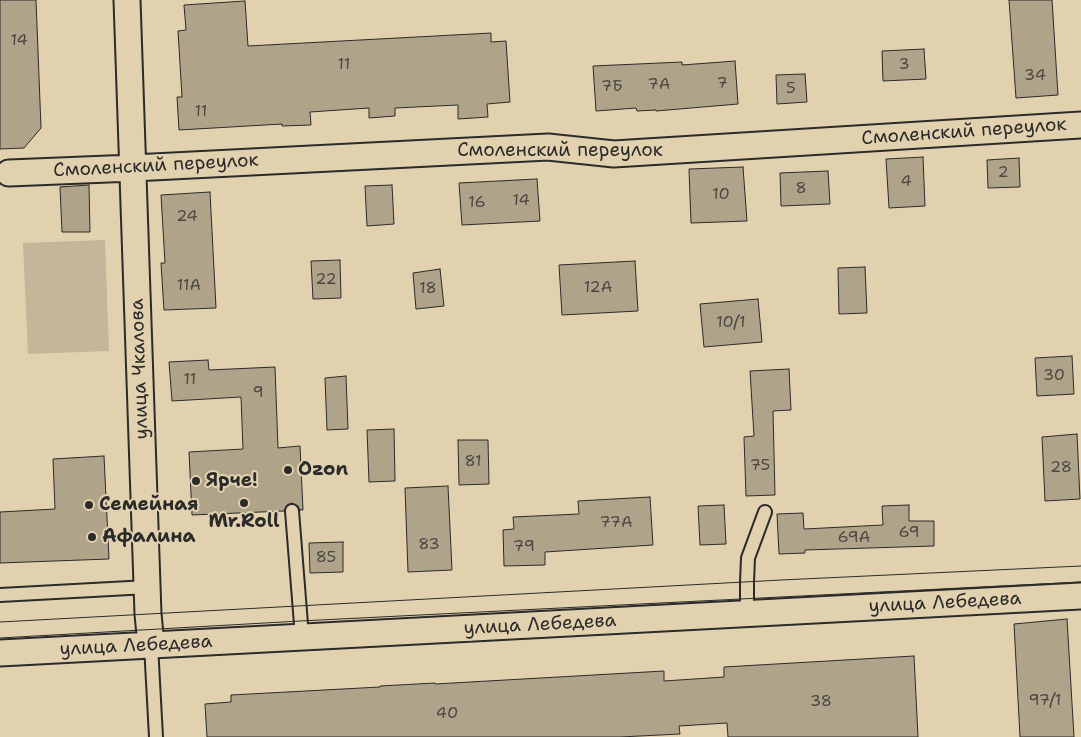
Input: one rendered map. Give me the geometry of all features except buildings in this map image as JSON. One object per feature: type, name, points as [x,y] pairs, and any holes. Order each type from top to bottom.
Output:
[{"type":"street","name":"улица Чкалова","points":[[127,0],[151,645]]},
{"type":"street","name":"Смоленский переулок","points":[[9,172],[133,168],[548,147],[614,154],[1081,125]]},
{"type":"street","name":"улица Лебедева","points":[[0,653],[1081,596]]},
{"type":"lane","points":[[292,511],[302,637]]},
{"type":"lane","points":[[747,614],[748,558],[765,512]]},
{"type":"lane","points":[[0,595],[148,587]]},
{"type":"lane","name":"улица Чкалова","points":[[151,645],[156,737]]},
{"type":"shaded area","points":[[105,240],[109,351],[28,354],[23,243]]},
{"type":"tram line","points":[[0,622],[781,580],[1081,566]]},
{"type":"tram line","points":[[0,638],[1081,582]]},
{"type":"place","name":"Ozon","points":[[288,470]]},
{"type":"place","name":"Ярче!","points":[[196,481]]},
{"type":"place","name":"Mr.Roll","points":[[244,503]]},
{"type":"place","name":"Семейная","points":[[89,505]]},
{"type":"place","name":"Афалина","points":[[92,537]]}]
